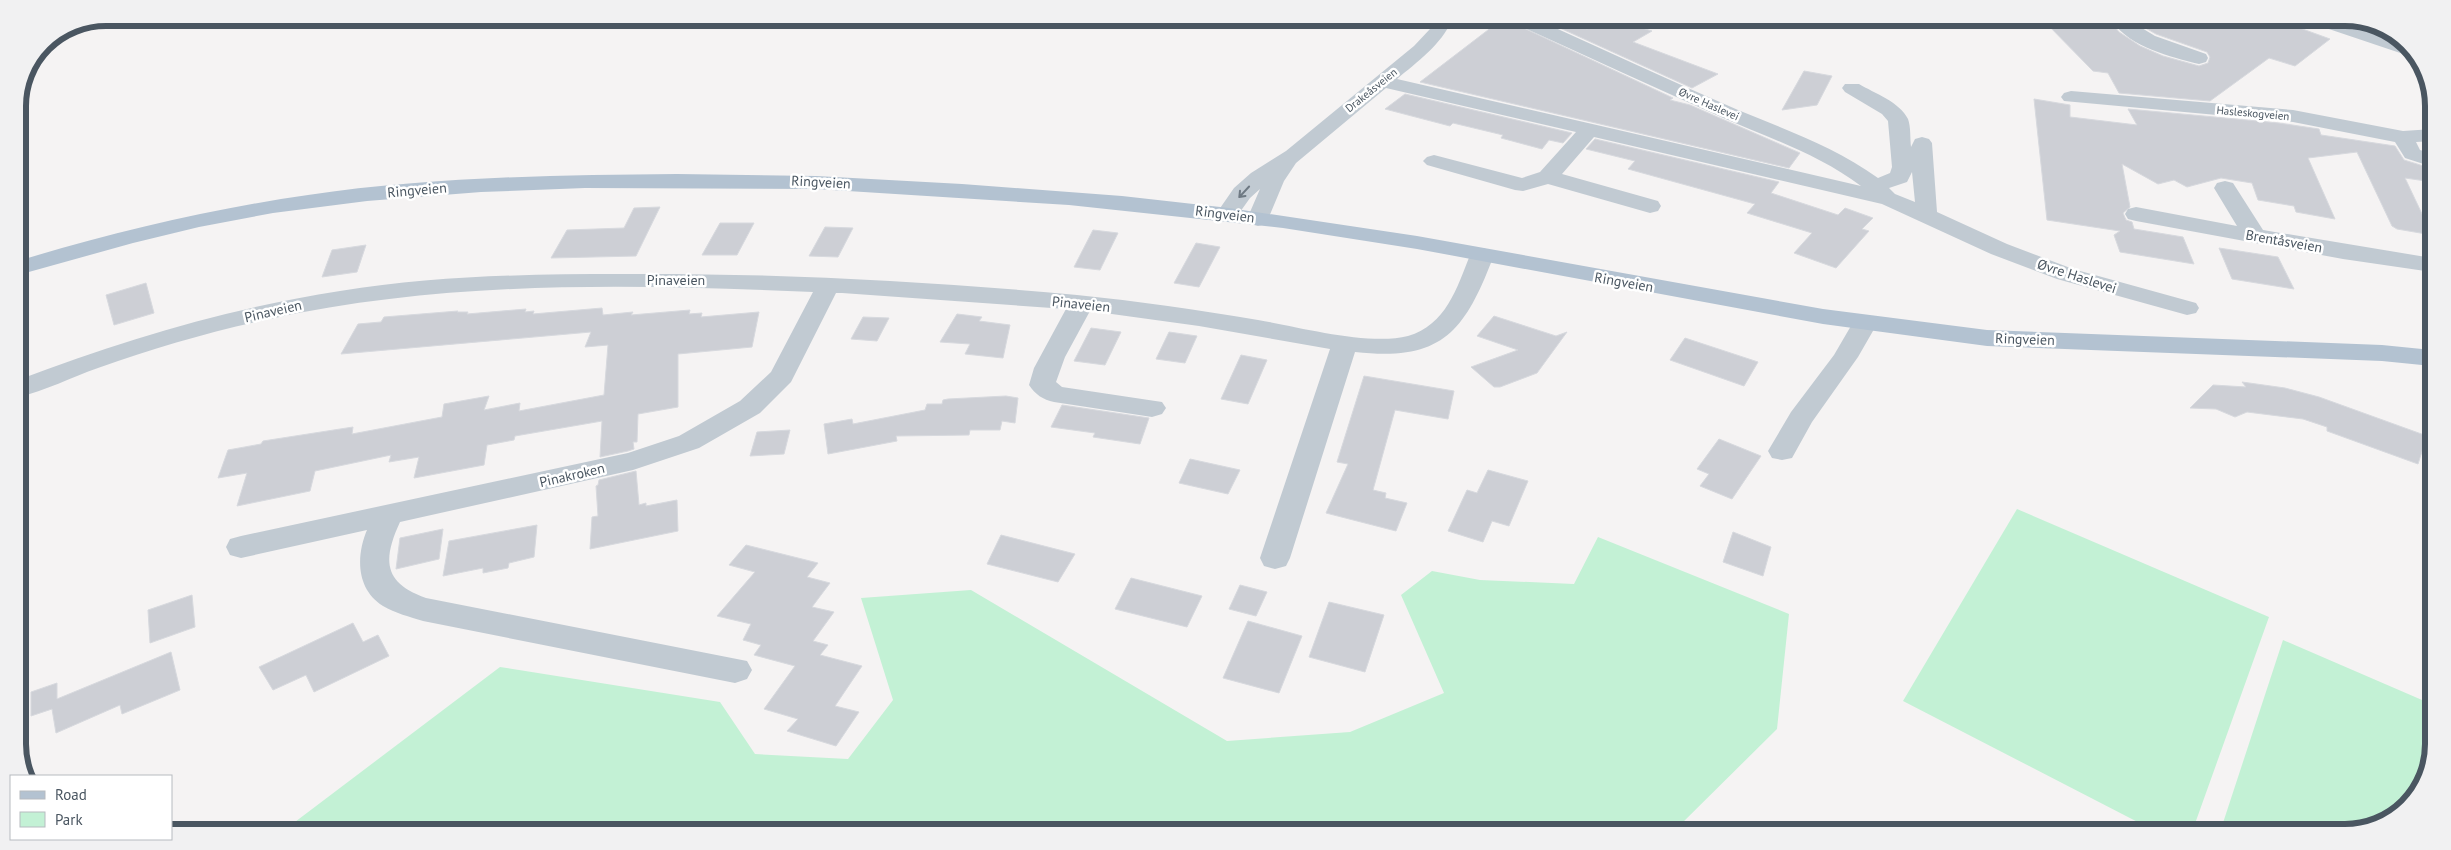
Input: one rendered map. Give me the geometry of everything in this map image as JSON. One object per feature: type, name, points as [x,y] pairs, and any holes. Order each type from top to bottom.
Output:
[{"type":"main road","name":"Ringveien","points":[[26,266],[169,228],[259,210],[396,192],[503,185],[645,180],[801,180],[1030,194],[1258,218],[1482,255],[1864,324],[1986,338],[2382,353],[2425,357]]},
{"type":"street","name":"Drakeåsveien","points":[[1227,214],[1242,193],[1253,183],[1293,155],[1420,50],[1440,26]]},
{"type":"street","name":"Øvre Haslevei","points":[[1535,26],[1734,115],[1830,154],[1882,193],[1925,217],[2065,274],[2187,308]]},
{"type":"street","points":[[2126,26],[2150,42],[2199,58]]},
{"type":"street","points":[[2337,26],[2399,48]]},
{"type":"street","name":"Øvre Haslevei","points":[[1382,81],[1882,193]]},
{"type":"street","points":[[1852,88],[1889,110],[1898,120],[1904,167],[1898,177],[1882,193]]},
{"type":"street","name":"Hasleskogveien","points":[[2071,97],[2293,116],[2403,137],[2425,136]]},
{"type":"street","points":[[1434,161],[1523,185],[1548,177],[1591,128]]},
{"type":"street","points":[[2403,137],[2412,154],[2425,158]]},
{"type":"street","points":[[1922,143],[1920,160],[1923,185],[1928,200],[1925,217]]},
{"type":"street","name":"Drakeåsveien","points":[[1258,218],[1274,180],[1293,155]]},
{"type":"street","points":[[1548,177],[1650,206]]},
{"type":"street","points":[[2225,188],[2255,236]]},
{"type":"street","name":"Brentåsveien","points":[[2136,214],[2343,252],[2425,264]]},
{"type":"street","name":"Pinaveien","points":[[26,386],[78,365],[179,334],[307,303],[380,293],[512,282],[705,280],[828,285],[1081,303],[1196,317],[1345,342],[1387,346],[1416,342],[1434,334],[1456,317],[1482,255]]},
{"type":"street","name":"Pinakroken","points":[[241,547],[633,461],[689,442],[750,407],[782,376],[828,285]]},
{"type":"street","points":[[1081,303],[1071,327],[1047,368],[1042,385],[1054,394],[1152,408]]},
{"type":"street","points":[[1782,451],[1796,424],[1839,367],[1859,336],[1864,324]]},
{"type":"street","points":[[1275,558],[1345,342]]},
{"type":"street","points":[[388,516],[379,534],[373,568],[378,583],[394,598],[422,609],[735,670]]},
{"type":"green space","points":[[2017,509],[2269,617],[2195,824],[2141,824],[1903,701]]},
{"type":"green space","points":[[1598,537],[1789,614],[1777,729],[1681,824],[292,824],[500,667],[720,702],[755,754],[848,759],[893,700],[861,598],[971,590],[1227,741],[1350,732],[1444,693],[1401,595],[1432,571],[1480,580],[1574,584]]},
{"type":"green space","points":[[2283,640],[2425,701],[2425,744],[2421,770],[2405,797],[2385,813],[2371,820],[2345,824],[2223,824]]},
{"type":"building","points":[[1493,26],[1519,26],[1673,98],[1670,100],[1690,105],[1800,153],[1789,168],[1420,82]]},
{"type":"building","points":[[1556,26],[1579,26],[1587,29],[1593,26],[1635,26],[1652,31],[1633,42],[1718,74],[1692,88]]},
{"type":"building","points":[[2049,26],[2114,26],[2119,32],[2140,46],[2163,56],[2199,66],[2208,63],[2210,57],[2207,52],[2156,34],[2142,26],[2297,26],[2330,39],[2295,66],[2269,58],[2210,101],[2119,93],[2108,73],[2093,71]]},
{"type":"building","points":[[1804,71],[1832,76],[1817,105],[1782,110]]},
{"type":"building","points":[[1405,94],[1572,133],[1563,143],[1549,140],[1542,149],[1501,138],[1503,135],[1453,123],[1450,126],[1385,109]]},
{"type":"building","points":[[2034,99],[2070,105],[2070,117],[2137,125],[2128,109],[2279,123],[2319,129],[2321,135],[2395,146],[2404,160],[2425,167],[2425,181],[2405,178],[2425,220],[2425,234],[2397,229],[2392,226],[2357,152],[2308,158],[2335,219],[2296,212],[2294,206],[2258,200],[2252,183],[2221,178],[2187,187],[2174,180],[2158,184],[2122,164],[2130,207],[2123,213],[2126,220],[2132,222],[2134,229],[2183,237],[2194,264],[2120,252],[2114,235],[2120,231],[2047,220]]},
{"type":"building","points":[[1595,139],[1779,182],[1771,193],[1838,215],[1845,208],[1873,218],[1862,229],[1869,231],[1836,268],[1794,253],[1812,233],[1747,213],[1755,204],[1628,169],[1635,161],[1586,149]]},
{"type":"building","points":[[660,207],[636,256],[551,258],[567,230],[624,228],[634,208]]},
{"type":"building","points":[[720,223],[754,223],[737,255],[702,255]]},
{"type":"building","points":[[825,227],[853,228],[838,257],[809,256]]},
{"type":"building","points":[[1093,230],[1118,233],[1100,270],[1074,267]]},
{"type":"building","points":[[1196,243],[1220,247],[1199,287],[1174,283]]},
{"type":"building","points":[[366,245],[357,272],[322,277],[332,250]]},
{"type":"building","points":[[2219,248],[2278,257],[2294,289],[2232,279]]},
{"type":"building","points":[[146,283],[154,313],[114,325],[106,295]]},
{"type":"building","points":[[602,308],[603,315],[633,312],[631,315],[690,310],[689,314],[702,313],[701,317],[759,312],[752,347],[678,354],[678,407],[638,414],[637,442],[633,442],[634,449],[628,451],[600,457],[602,421],[515,436],[514,440],[487,445],[484,465],[414,478],[419,457],[389,462],[391,455],[315,471],[310,491],[237,506],[247,473],[218,478],[228,450],[261,444],[263,441],[353,427],[352,434],[442,417],[444,404],[489,396],[484,410],[520,403],[519,411],[604,395],[608,345],[585,347],[591,332],[341,354],[358,324],[381,322],[384,317],[458,311],[468,312],[467,314],[526,309],[525,312],[534,311],[533,314]]},
{"type":"building","points":[[957,314],[982,317],[979,321],[1010,325],[1003,358],[965,354],[970,344],[940,342]]},
{"type":"building","points":[[1494,316],[1556,336],[1567,332],[1537,373],[1500,387],[1494,387],[1471,367],[1518,350],[1477,336]]},
{"type":"building","points":[[863,317],[889,318],[877,341],[851,339]]},
{"type":"building","points":[[1091,328],[1121,332],[1105,365],[1074,361]]},
{"type":"building","points":[[1169,332],[1197,336],[1185,363],[1156,359]]},
{"type":"building","points":[[1685,338],[1758,362],[1744,386],[1670,360]]},
{"type":"building","points":[[1241,355],[1267,360],[1248,404],[1221,399]]},
{"type":"building","points":[[1364,376],[1454,391],[1448,419],[1395,410],[1373,490],[1386,493],[1385,498],[1407,503],[1396,531],[1326,513],[1348,464],[1337,462]]},
{"type":"building","points":[[2242,382],[2285,388],[2319,397],[2425,435],[2425,442],[2418,464],[2327,431],[2327,427],[2303,419],[2247,412],[2235,417],[2216,409],[2190,408],[2213,385],[2246,387]]},
{"type":"building","points":[[1006,396],[1018,398],[1015,423],[1002,421],[1000,430],[970,430],[969,435],[896,436],[897,441],[828,454],[824,424],[852,419],[853,424],[925,410],[927,404],[942,404],[943,400],[948,399]]},
{"type":"building","points":[[1062,405],[1149,418],[1140,444],[1093,437],[1095,433],[1051,427]]},
{"type":"building","points":[[790,430],[784,454],[750,456],[757,432]]},
{"type":"building","points":[[1719,439],[1761,456],[1732,499],[1700,486],[1709,474],[1697,469]]},
{"type":"building","points":[[1190,459],[1240,470],[1228,494],[1179,483]]},
{"type":"building","points":[[1488,470],[1528,481],[1509,526],[1492,521],[1483,542],[1448,531],[1467,490],[1477,493]]},
{"type":"building","points":[[636,471],[639,505],[646,503],[646,506],[677,500],[678,531],[590,549],[592,517],[598,516],[596,486],[599,480]]},
{"type":"building","points":[[537,525],[534,557],[509,563],[508,568],[483,573],[483,568],[443,576],[449,541]]},
{"type":"building","points":[[443,529],[439,559],[396,569],[400,538]]},
{"type":"building","points":[[1733,532],[1771,547],[1763,576],[1723,562]]},
{"type":"building","points":[[1001,535],[1075,554],[1058,582],[987,564]]},
{"type":"building","points":[[746,545],[818,563],[807,577],[830,583],[812,607],[834,612],[813,641],[828,645],[820,655],[862,666],[835,706],[859,712],[836,746],[787,731],[798,719],[764,709],[795,666],[754,655],[761,645],[743,640],[751,624],[717,616],[755,572],[729,565]]},
{"type":"building","points":[[1131,578],[1202,596],[1187,627],[1115,609]]},
{"type":"building","points":[[1240,585],[1267,592],[1256,616],[1229,609]]},
{"type":"building","points":[[192,595],[195,627],[150,643],[148,610]]},
{"type":"building","points":[[1329,602],[1384,615],[1365,672],[1309,657]]},
{"type":"building","points":[[1248,621],[1302,636],[1279,693],[1223,678]]},
{"type":"building","points":[[353,623],[363,642],[378,635],[389,656],[314,692],[306,675],[273,690],[259,667]]},
{"type":"building","points":[[171,652],[180,690],[122,714],[120,705],[56,733],[52,709],[31,716],[31,692],[57,683],[57,699]]}]
